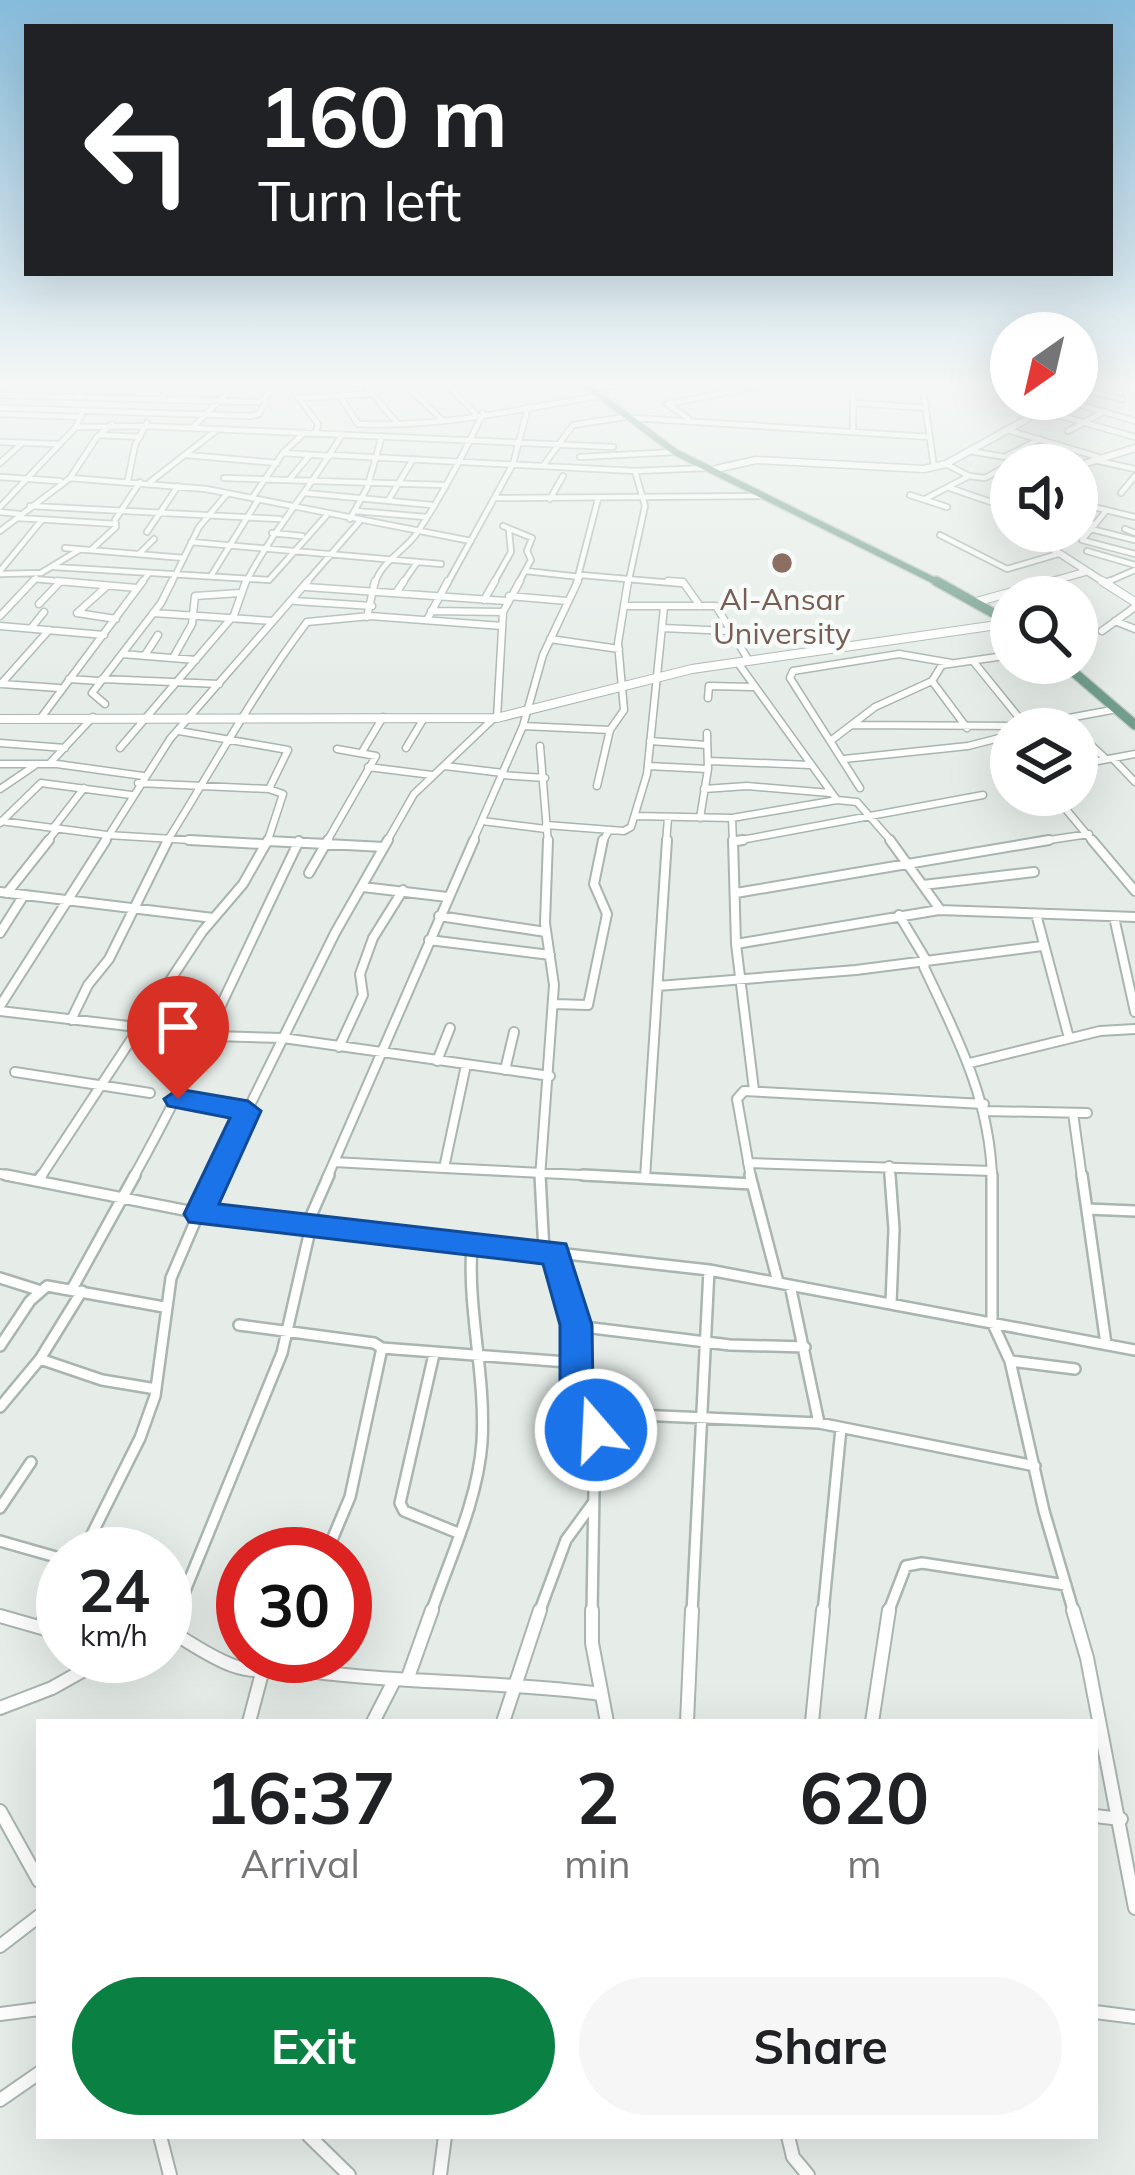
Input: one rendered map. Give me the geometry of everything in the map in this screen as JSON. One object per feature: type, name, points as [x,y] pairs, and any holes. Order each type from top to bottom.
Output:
[{"type":"main road","points":[[743,484],[990,608]]},
{"type":"main road","points":[[1090,684],[1135,722]]},
{"type":"main road","points":[[1091,684],[1135,722]]},
{"type":"street","points":[[25,484],[0,510],[42,520],[116,524]]},
{"type":"street","points":[[0,531],[58,484]]},
{"type":"street","points":[[82,490],[87,484]]},
{"type":"street","points":[[91,550],[116,524],[138,484]]},
{"type":"street","points":[[164,484],[471,541]]},
{"type":"street","points":[[210,577],[263,484]]},
{"type":"street","points":[[120,748],[239,608],[240,593],[272,533],[312,484]]},
{"type":"street","points":[[349,520],[368,484]]},
{"type":"street","points":[[388,501],[397,484]]},
{"type":"street","points":[[368,617],[377,574],[418,532],[444,485],[438,484]]},
{"type":"street","points":[[429,615],[503,484]]},
{"type":"street","points":[[550,499],[558,484]]},
{"type":"street","points":[[597,785],[610,730],[623,716],[619,649],[627,606],[626,578],[642,529],[645,499],[640,484]]},
{"type":"street","points":[[925,499],[954,484]]},
{"type":"street","points":[[1121,493],[1127,484]]},
{"type":"street","points":[[147,532],[178,486]]},
{"type":"street","points":[[948,488],[990,502]]},
{"type":"street","points":[[305,493],[432,505]]},
{"type":"street","points":[[105,704],[92,693],[153,614],[206,516],[227,494]]},
{"type":"street","points":[[910,495],[947,507]]},
{"type":"street","points":[[495,498],[767,496]]},
{"type":"street","points":[[192,1575],[271,1385],[309,1226],[503,774],[550,639],[580,576],[598,499]]},
{"type":"street","points":[[30,506],[281,519]]},
{"type":"street","points":[[1098,509],[1135,517]]},
{"type":"street","points":[[356,511],[426,517]]},
{"type":"street","points":[[1098,522],[1106,511]]},
{"type":"street","points":[[55,567],[273,578],[304,536],[326,516]]},
{"type":"street","points":[[0,572],[42,520]]},
{"type":"street","points":[[358,522],[141,779],[0,1008],[71,1021],[283,1038],[550,1076]]},
{"type":"street","points":[[1098,528],[1135,536]]},
{"type":"street","points":[[96,1527],[140,1438],[156,1389],[164,1307],[199,1214],[283,1038],[414,794],[495,718],[503,612],[526,572],[532,538],[506,529],[511,552],[484,599]]},
{"type":"street","points":[[1125,529],[1135,536]]},
{"type":"street","points":[[272,533],[304,536]]},
{"type":"street","points":[[940,535],[1007,569],[1058,554]]},
{"type":"street","points":[[139,554],[154,539]]},
{"type":"street","points":[[190,542],[441,564]]},
{"type":"street","points":[[1098,544],[1135,554]]},
{"type":"street","points":[[65,548],[184,558]]},
{"type":"street","points":[[0,616],[37,576],[81,549]]},
{"type":"street","points":[[1055,552],[1135,605],[1102,631]]},
{"type":"street","points":[[1090,552],[1135,567]]},
{"type":"street","points":[[395,594],[416,564]]},
{"type":"street","points":[[1104,584],[1135,567]]},
{"type":"street","points":[[0,572],[139,588]]},
{"type":"street","points":[[526,572],[683,582],[700,606]]},
{"type":"street","points":[[979,601],[1085,572]]},
{"type":"street","points":[[40,718],[149,573]]},
{"type":"street","points":[[31,628],[60,582]]},
{"type":"street","points":[[106,587],[77,614],[118,619]]},
{"type":"street","points":[[306,587],[567,601]]},
{"type":"street","points":[[173,658],[194,616],[197,595],[240,593]]},
{"type":"street","points":[[294,602],[372,606]]},
{"type":"street","points":[[627,606],[721,609],[749,661]]},
{"type":"street","points":[[482,821],[629,829],[648,766],[664,607]]},
{"type":"street","points":[[71,1021],[88,985],[110,959],[131,908],[271,665],[307,622],[316,617],[503,612]]},
{"type":"street","points":[[153,614],[274,621]]},
{"type":"street","points":[[429,615],[502,626]]},
{"type":"street","points":[[1115,621],[1135,629]]},
{"type":"street","points":[[523,721],[656,676],[990,624]]},
{"type":"street","points":[[0,626],[106,635]]},
{"type":"street","points":[[662,628],[731,631]]},
{"type":"street","points":[[0,684],[49,630]]},
{"type":"street","points":[[144,656],[158,635]]},
{"type":"street","points":[[550,639],[619,649]]},
{"type":"street","points":[[120,654],[144,656],[154,665]]},
{"type":"street","points":[[860,788],[833,739],[791,684],[797,668],[936,654],[951,663]]},
{"type":"street","points":[[142,682],[154,665],[173,658],[197,660]]},
{"type":"street","points":[[833,739],[897,695],[932,681],[937,668],[990,658]]},
{"type":"street","points":[[973,661],[1008,708]]},
{"type":"street","points":[[738,663],[834,796]]},
{"type":"street","points":[[69,679],[220,684]]},
{"type":"street","points":[[932,681],[968,728]]},
{"type":"street","points":[[0,684],[61,688]]},
{"type":"street","points":[[708,698],[709,686],[753,687]]},
{"type":"street","points":[[1098,713],[1117,709]]},
{"type":"street","points":[[362,752],[384,716]]},
{"type":"street","points":[[406,748],[424,716]]},
{"type":"street","points":[[0,719],[424,716],[610,730]]},
{"type":"street","points":[[49,764],[93,717]]},
{"type":"street","points":[[852,725],[990,728]]},
{"type":"street","points":[[178,731],[288,750],[268,789]]},
{"type":"street","points":[[700,818],[709,765],[707,733]]},
{"type":"street","points":[[844,759],[990,740]]},
{"type":"street","points":[[650,741],[707,745]]},
{"type":"street","points":[[0,743],[65,748]]},
{"type":"street","points":[[540,746],[553,1004],[540,1172],[549,1252],[576,1325],[577,1398],[596,1430],[590,1588],[592,1643],[606,1719]]},
{"type":"street","points":[[309,873],[375,754],[337,749]]},
{"type":"street","points":[[1098,750],[1135,782]]},
{"type":"street","points":[[1098,761],[1135,754]]},
{"type":"street","points":[[0,764],[49,764],[284,794],[243,884],[214,918],[38,1181]]},
{"type":"street","points":[[0,789],[38,764]]},
{"type":"street","points":[[648,766],[811,765]]},
{"type":"street","points":[[444,766],[545,778]]},
{"type":"street","points":[[368,767],[434,776]]},
{"type":"street","points":[[1,822],[41,783],[131,795]]},
{"type":"street","points":[[704,789],[747,786],[861,803],[939,910]]},
{"type":"street","points":[[3,892],[84,788]]},
{"type":"street","points":[[736,841],[983,794]]},
{"type":"street","points":[[636,816],[732,818],[834,796]]},
{"type":"street","points":[[1073,816],[1135,891]]},
{"type":"street","points":[[645,1179],[668,818]]},
{"type":"street","points":[[732,818],[736,944],[754,1090]]},
{"type":"street","points":[[1,822],[107,835],[384,847]]},
{"type":"street","points":[[553,1004],[588,1005],[607,914],[593,890],[595,865],[609,830]]},
{"type":"street","points":[[736,893],[1089,834]]},
{"type":"street","points":[[0,1407],[40,1359],[178,1099],[299,841]]},
{"type":"street","points":[[923,885],[1034,872]]},
{"type":"street","points":[[363,886],[447,897]]},
{"type":"street","points":[[339,1047],[363,995],[361,974],[373,938],[404,890]]},
{"type":"street","points":[[3,892],[214,918]]},
{"type":"street","points":[[0,933],[24,895]]},
{"type":"street","points":[[736,944],[939,910],[1135,917]]},
{"type":"street","points":[[1036,914],[1069,1038]]},
{"type":"street","points":[[899,915],[926,960],[924,967],[970,1063],[985,1107],[992,1172],[992,1322],[1010,1361],[1098,1719]]},
{"type":"street","points":[[440,916],[546,932]]},
{"type":"street","points":[[1114,917],[1135,1012]]},
{"type":"street","points":[[429,940],[550,955]]},
{"type":"street","points":[[658,986],[741,981],[1042,946]]},
{"type":"street","points":[[437,1061],[450,1028]]},
{"type":"street","points":[[970,1063],[1069,1038],[1135,1029]]},
{"type":"street","points":[[505,1070],[514,1032]]},
{"type":"street","points":[[444,1168],[466,1065]]},
{"type":"street","points":[[15,1072],[150,1093]]},
{"type":"street","points":[[820,1423],[805,1347],[752,1184],[737,1099],[744,1091],[754,1090],[1088,1113]]},
{"type":"street","points":[[178,1099],[248,1111]]},
{"type":"street","points":[[1073,1113],[1106,1344]]},
{"type":"street","points":[[334,1162],[752,1184]]},
{"type":"street","points":[[748,1163],[992,1172]]},
{"type":"street","points":[[889,1166],[894,1229],[891,1303]]},
{"type":"street","points":[[0,1174],[199,1214],[709,1270],[1135,1350]]},
{"type":"street","points":[[1087,1209],[1135,1211]]},
{"type":"street","points":[[376,1719],[401,1680],[474,1490],[482,1441],[479,1358],[469,1280],[472,1244]]},
{"type":"street","points":[[687,1719],[695,1614],[698,1417],[709,1270]]},
{"type":"street","points":[[0,1278],[38,1290]]},
{"type":"street","points":[[0,1346],[38,1290],[47,1286],[164,1307]]},
{"type":"street","points":[[239,1325],[434,1354],[580,1363]]},
{"type":"street","points":[[576,1325],[805,1347]]},
{"type":"street","points":[[337,1527],[350,1497],[382,1348]]},
{"type":"street","points":[[434,1354],[400,1503],[404,1511],[458,1532]]},
{"type":"street","points":[[40,1359],[102,1380],[156,1389]]},
{"type":"street","points":[[1010,1361],[1075,1369]]},
{"type":"street","points":[[590,1413],[820,1423],[1035,1466]]},
{"type":"street","points":[[812,1719],[841,1428]]},
{"type":"street","points":[[0,1508],[31,1462]]},
{"type":"street","points":[[504,1719],[566,1540],[596,1500]]},
{"type":"street","points":[[0,1541],[36,1551]]},
{"type":"street","points":[[872,1719],[890,1606],[906,1566],[922,1564],[1067,1585]]},
{"type":"street","points":[[0,1616],[36,1626]]},
{"type":"street","points":[[372,1676],[476,1687],[517,1683],[601,1694]]},
{"type":"street","points":[[0,1708],[61,1683]]},
{"type":"street","points":[[250,1719],[259,1683]]},
{"type":"street","points":[[1098,1719],[1135,1908]]},
{"type":"street","points":[[0,1810],[36,1876]]},
{"type":"street","points":[[1098,1816],[1121,1819]]},
{"type":"street","points":[[0,1946],[36,1918]]},
{"type":"street","points":[[0,2014],[36,2009]]},
{"type":"street","points":[[1098,2012],[1135,2017]]},
{"type":"street","points":[[0,2100],[36,2075]]},
{"type":"street","points":[[161,2139],[170,2175]]},
{"type":"street","points":[[312,2139],[349,2175]]},
{"type":"street","points":[[440,2175],[445,2139]]},
{"type":"street","points":[[789,2139],[793,2158],[808,2175]]},
{"type":"place","name":"Al-Ansar University","points":[[782,563]]},
{"type":"route","points":[[178,1099],[248,1111],[199,1214],[555,1253],[576,1325],[577,1398],[596,1430]]}]
